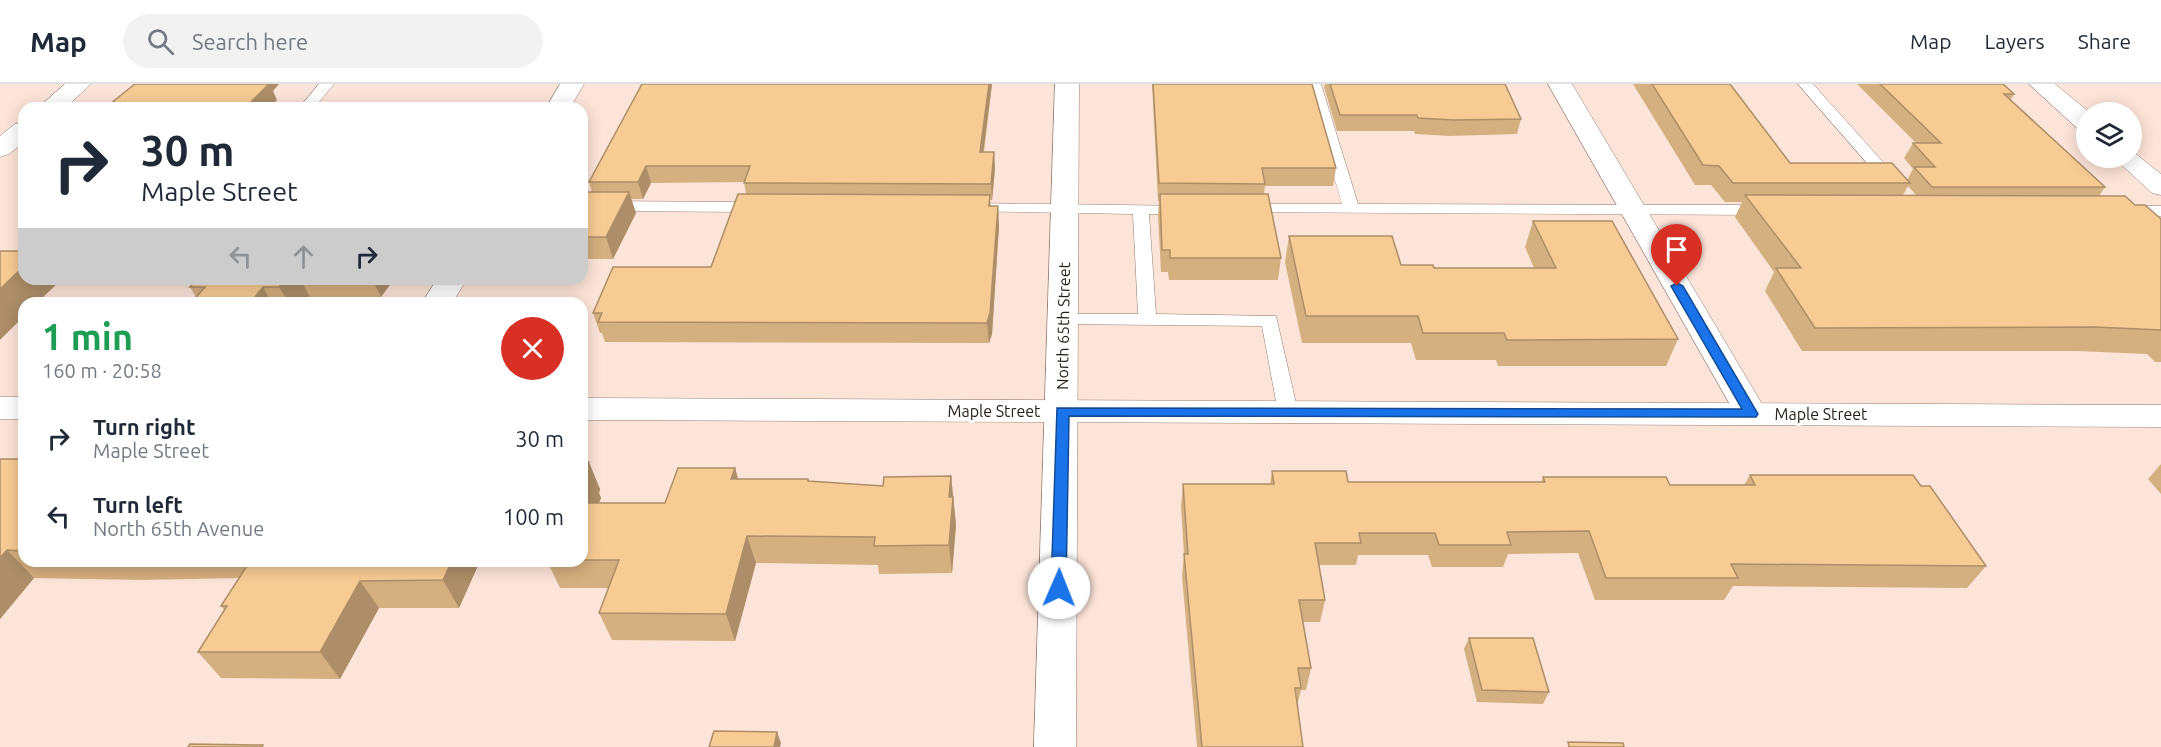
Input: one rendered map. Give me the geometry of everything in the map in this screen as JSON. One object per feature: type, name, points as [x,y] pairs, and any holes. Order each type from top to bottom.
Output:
[{"type":"street","points":[[57,102],[79,84]]},
{"type":"street","points":[[562,102],[572,84]]},
{"type":"street","name":"North 65th Street","points":[[1055,747],[1066,84]]},
{"type":"street","points":[[1560,84],[1752,414]]},
{"type":"street","points":[[2041,84],[2076,114]]},
{"type":"street","points":[[0,149],[18,134]]},
{"type":"street","points":[[2139,168],[2161,187]]},
{"type":"street","points":[[0,408],[18,408]]},
{"type":"street","name":"Maple Street","points":[[588,410],[2161,416]]},
{"type":"lane","points":[[311,102],[327,84]]},
{"type":"lane","points":[[1314,84],[1351,209]]},
{"type":"lane","points":[[1805,84],[1902,193]]},
{"type":"lane","points":[[588,206],[770,207]]},
{"type":"lane","points":[[959,208],[1199,209]]},
{"type":"lane","points":[[1141,209],[1147,320]]},
{"type":"lane","points":[[1234,209],[1775,210]]},
{"type":"lane","points":[[2115,211],[2161,211]]},
{"type":"lane","points":[[1063,320],[1270,320],[1288,412]]},
{"type":"building","points":[[135,84],[269,84],[251,102],[112,102]]},
{"type":"building","points":[[642,84],[989,84],[980,152],[994,152],[991,184],[744,183],[750,166],[646,166],[638,182],[589,182]]},
{"type":"building","points":[[1153,84],[1312,84],[1336,168],[1262,168],[1265,184],[1159,183]]},
{"type":"building","points":[[1330,84],[1505,84],[1521,119],[1454,120],[1418,118],[1417,115],[1340,115]]},
{"type":"building","points":[[1652,84],[1730,84],[1790,163],[1892,163],[1910,183],[1733,183],[1719,166],[1703,165]]},
{"type":"building","points":[[1880,84],[2003,84],[2014,94],[2004,94],[2076,160],[2076,168],[2084,168],[2105,187],[1932,187],[1914,167],[1935,167],[1913,143],[1941,143]]},
{"type":"building","points":[[588,192],[629,192],[606,237],[588,237]]},
{"type":"building","points":[[738,194],[990,195],[989,206],[998,206],[990,313],[987,323],[598,322],[602,313],[593,313],[613,267],[711,267]]},
{"type":"building","points":[[1160,194],[1268,194],[1281,258],[1170,258],[1170,250],[1162,250]]},
{"type":"building","points":[[1745,195],[2125,196],[2135,205],[2145,205],[2161,219],[2161,330],[2095,327],[1815,328],[1776,268],[1801,268]]},
{"type":"building","points":[[1533,221],[1612,221],[1678,339],[1507,340],[1504,333],[1423,333],[1418,316],[1306,316],[1289,236],[1392,236],[1401,265],[1433,265],[1434,268],[1556,268]]},
{"type":"building","points":[[0,251],[18,251],[18,272],[0,289]]},
{"type":"building","points":[[192,285],[281,285],[263,287],[255,297],[196,297],[205,287],[190,287]]},
{"type":"building","points":[[0,459],[18,459],[18,551],[7,550],[0,558]]},
{"type":"building","points":[[678,468],[735,468],[731,479],[808,479],[808,481],[883,486],[884,477],[951,476],[949,497],[953,497],[949,545],[874,546],[875,537],[747,536],[726,614],[599,613],[619,560],[588,560],[588,503],[665,503]]},
{"type":"building","points":[[1272,471],[1346,471],[1348,482],[1545,482],[1543,477],[1666,477],[1670,485],[1755,485],[1750,475],[1913,475],[1921,486],[1930,486],[1986,566],[1731,564],[1738,578],[1606,578],[1589,531],[1507,532],[1511,545],[1439,545],[1435,533],[1359,533],[1361,543],[1315,543],[1325,600],[1299,600],[1311,668],[1298,668],[1301,688],[1295,688],[1303,747],[1202,747],[1184,554],[1188,554],[1183,484],[1274,484]]},
{"type":"building","points":[[246,567],[449,567],[443,580],[360,581],[320,652],[198,652],[227,606],[221,606]]},
{"type":"building","points":[[1469,638],[1533,638],[1549,692],[1482,690]]},
{"type":"building","points":[[714,731],[777,732],[774,747],[709,747]]},
{"type":"building","points":[[1568,742],[1623,743],[1624,747],[1569,747]]},
{"type":"building","points":[[190,744],[263,745],[262,747],[188,747]]},
{"type":"route","points":[[1059,588],[1062,411],[1752,414],[1677,286]]}]
